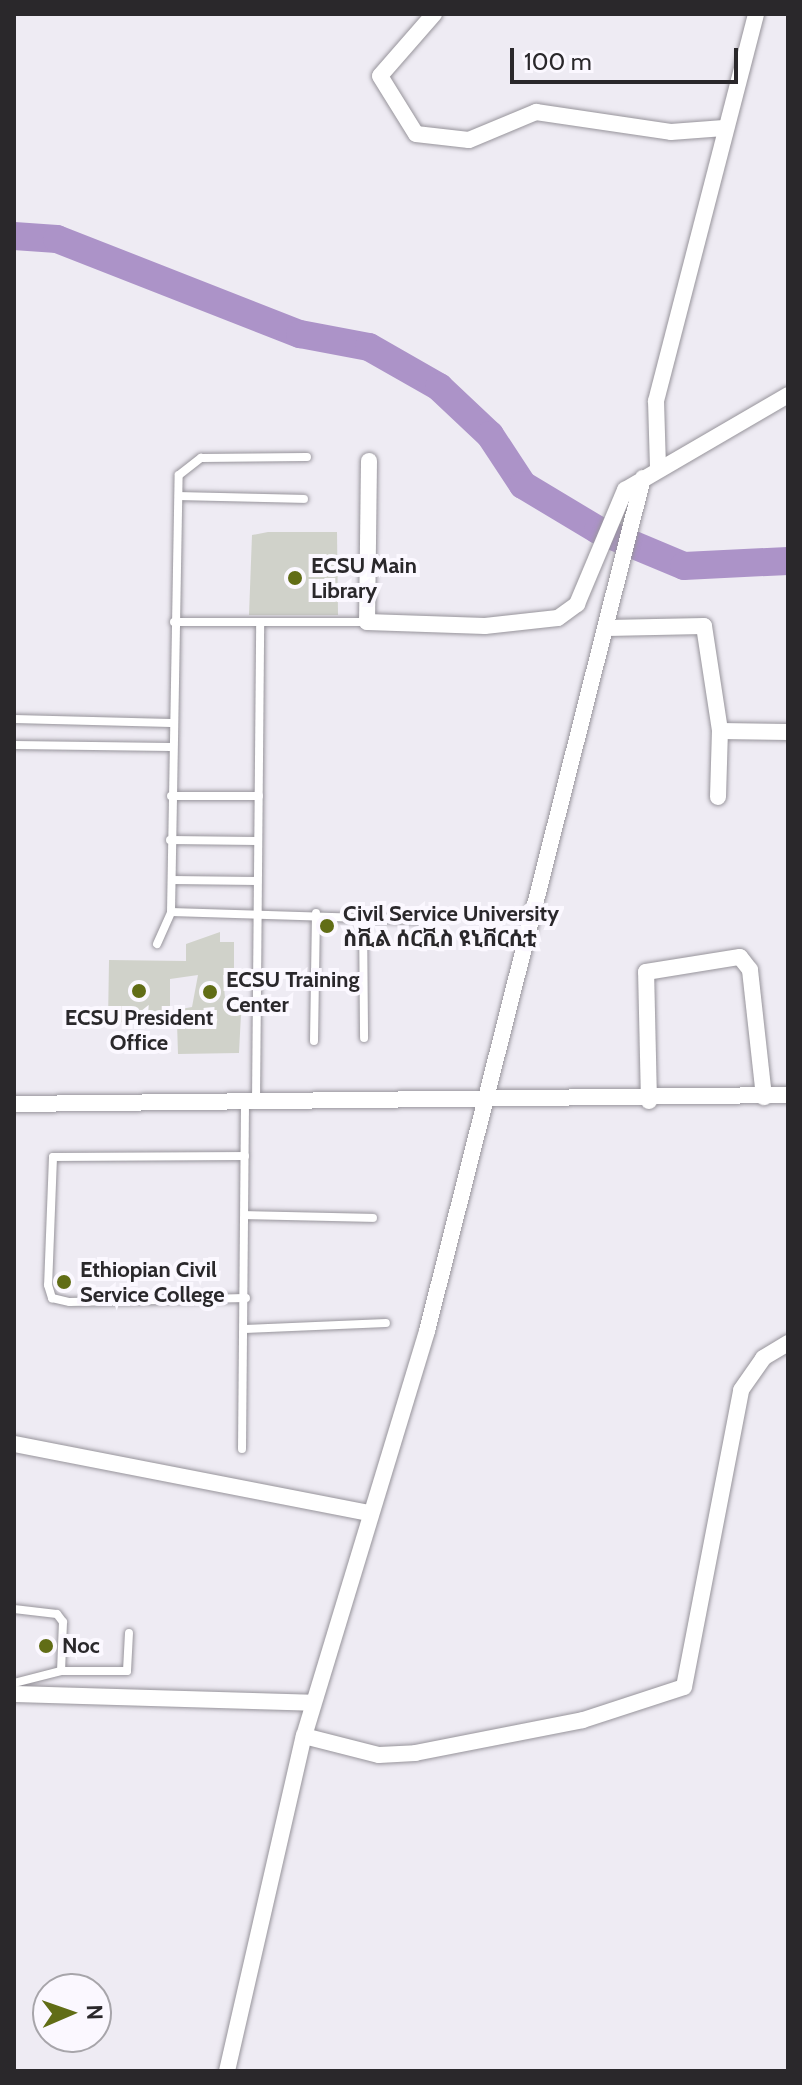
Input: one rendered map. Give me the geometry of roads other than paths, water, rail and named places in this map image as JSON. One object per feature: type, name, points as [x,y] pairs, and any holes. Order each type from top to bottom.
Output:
[{"type":"street","points":[[434,14],[380,76],[416,134],[469,140],[536,112],[656,131],[724,128]]},
{"type":"street","points":[[658,468],[656,401],[701,247],[724,128],[756,14]]},
{"type":"street","points":[[369,461],[367,622],[485,626],[558,618],[577,604],[615,501],[658,468],[788,395]]},
{"type":"street","points":[[227,2071],[304,1736],[488,1101],[626,560],[643,478]]},
{"type":"street","points":[[607,628],[704,626],[720,731],[718,797]]},
{"type":"street","points":[[720,731],[788,732]]},
{"type":"street","points":[[649,1101],[646,972],[740,957],[750,970],[764,1097]]},
{"type":"street","points":[[14,1104],[649,1101],[788,1095]]},
{"type":"street","points":[[304,1736],[379,1755],[415,1753],[673,1696],[693,1670],[741,1390],[763,1358],[788,1343]]},
{"type":"street","points":[[14,1444],[369,1513]]},
{"type":"street","points":[[14,1694],[313,1703]]},
{"type":"lane","points":[[157,944],[171,912],[171,723],[181,496],[179,475],[201,458],[307,457]]},
{"type":"lane","points":[[181,496],[304,499]]},
{"type":"lane","points":[[174,622],[260,625],[367,622]]},
{"type":"lane","points":[[242,1449],[246,1298],[245,1156],[259,913],[260,625]]},
{"type":"lane","points":[[14,719],[171,723]]},
{"type":"lane","points":[[14,745],[171,747]]},
{"type":"lane","points":[[171,796],[259,796]]},
{"type":"lane","points":[[170,840],[257,841]]},
{"type":"lane","points":[[172,880],[257,881]]},
{"type":"lane","points":[[171,912],[316,913],[428,920]]},
{"type":"lane","points":[[314,1041],[316,913]]},
{"type":"lane","points":[[363,915],[364,1038]]},
{"type":"lane","points":[[245,1156],[53,1157],[48,1285],[52,1298],[70,1302],[246,1298]]},
{"type":"lane","points":[[245,1215],[373,1218]]},
{"type":"lane","points":[[245,1329],[386,1323]]},
{"type":"lane","points":[[14,1609],[61,1616],[61,1671]]},
{"type":"lane","points":[[14,1683],[61,1671],[127,1671],[129,1633]]},
{"type":"waterway","points":[[14,236],[57,239],[300,334],[369,347],[439,387],[490,435],[523,485],[598,530],[684,566],[788,561]]},
{"type":"place","name":"ECSU Main Library","points":[[295,578]]},
{"type":"place","name":"Civil Service University ስቪል ሰርቪስ ዩኒቨርሲቲ","points":[[327,926]]},
{"type":"place","name":"ECSU President Office","points":[[139,991]]},
{"type":"place","name":"ECSU Training Center","points":[[210,992]]},
{"type":"place","name":"Ethiopian Civil Service College","points":[[64,1282]]},
{"type":"place","name":"Noc","points":[[46,1646]]}]
